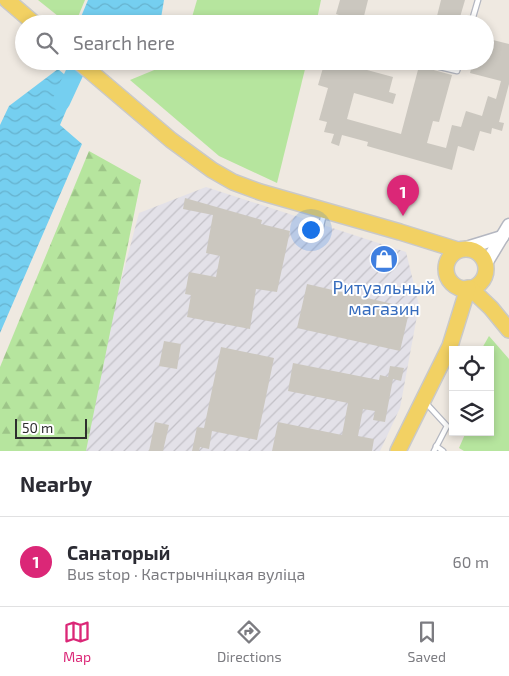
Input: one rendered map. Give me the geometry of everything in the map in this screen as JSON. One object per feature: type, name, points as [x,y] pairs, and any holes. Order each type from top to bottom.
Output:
[{"type":"main road","points":[[7,0],[24,15]]},
{"type":"main road","points":[[88,70],[147,121],[212,170],[233,182],[325,211],[461,250],[477,252],[481,256],[476,280],[450,346],[398,451]]},
{"type":"main road","points":[[419,237],[434,249],[442,259],[448,277],[453,284],[460,288],[476,280]]},
{"type":"main road","points":[[446,268],[450,257],[461,250]]},
{"type":"main road","points":[[476,280],[491,308],[509,330]]},
{"type":"main road","points":[[453,284],[456,305],[453,336]]},
{"type":"street","points":[[476,280],[509,225]]},
{"type":"street","points":[[461,250],[502,237]]},
{"type":"lane","points":[[474,15],[478,0]]},
{"type":"lane","points":[[320,231],[325,211]]},
{"type":"lane","points":[[423,399],[447,426],[435,449],[443,451]]},
{"type":"shaded area","points":[[206,187],[406,252],[419,305],[400,408],[380,451],[76,451],[139,213]]},
{"type":"green space","points":[[38,0],[85,0],[79,15],[57,15]]},
{"type":"green space","points":[[197,0],[321,0],[318,15],[193,15]]},
{"type":"green space","points":[[154,70],[305,70],[277,183],[219,156],[130,80]]},
{"type":"green space","points":[[89,151],[141,180],[86,451],[0,451],[0,367]]},
{"type":"green space","points":[[489,336],[509,359],[509,451],[464,451],[459,448],[464,436],[494,436],[494,346],[483,346]]},
{"type":"water","points":[[88,0],[164,0],[162,15],[82,15]]},
{"type":"water","points":[[59,70],[77,85],[60,125],[82,144],[0,333],[0,125],[9,106]]},
{"type":"building","points":[[340,0],[368,0],[364,15],[336,14]]},
{"type":"building","points":[[441,0],[465,0],[461,15],[437,15]]},
{"type":"building","points":[[494,40],[509,44],[509,84],[499,122],[504,123],[502,131],[492,128],[491,134],[480,131],[474,151],[458,146],[452,170],[367,146],[368,142],[342,135],[339,146],[331,143],[334,134],[324,132],[327,122],[319,120],[328,88],[318,85],[322,70],[367,70],[393,77],[389,92],[396,94],[393,104],[354,93],[347,119],[401,134],[418,70],[434,70],[452,75],[439,122],[433,121],[427,143],[446,148],[452,125],[461,127],[466,111],[482,116],[488,96],[496,99],[501,81],[470,73],[471,70],[494,70]]},
{"type":"building","points":[[185,198],[262,220],[261,224],[290,231],[277,292],[256,289],[250,329],[187,317],[191,295],[185,294],[189,272],[216,277],[220,256],[206,253],[213,215],[183,209]]},
{"type":"building","name":"Ритуальный магазин","points":[[379,246],[394,250],[389,271],[373,268]]},
{"type":"building","points":[[307,284],[410,308],[400,351],[297,328]]},
{"type":"building","points":[[164,341],[181,344],[177,369],[159,366]]},
{"type":"building","points":[[221,347],[274,358],[257,440],[212,431],[209,449],[200,447],[199,451],[192,451],[197,427],[204,428]]},
{"type":"building","points":[[293,363],[379,380],[380,375],[388,377],[390,366],[404,368],[401,381],[393,379],[385,422],[373,420],[375,411],[363,409],[358,436],[374,439],[372,451],[272,451],[278,422],[342,435],[348,403],[288,391]]},
{"type":"building","points":[[155,422],[169,425],[163,451],[149,451]]},
{"type":"waterway","points":[[61,102],[76,70]]},
{"type":"place","name":"Санаторый","points":[[403,216]]},
{"type":"place","name":"Ритуальный магазин","points":[[384,259]]}]
